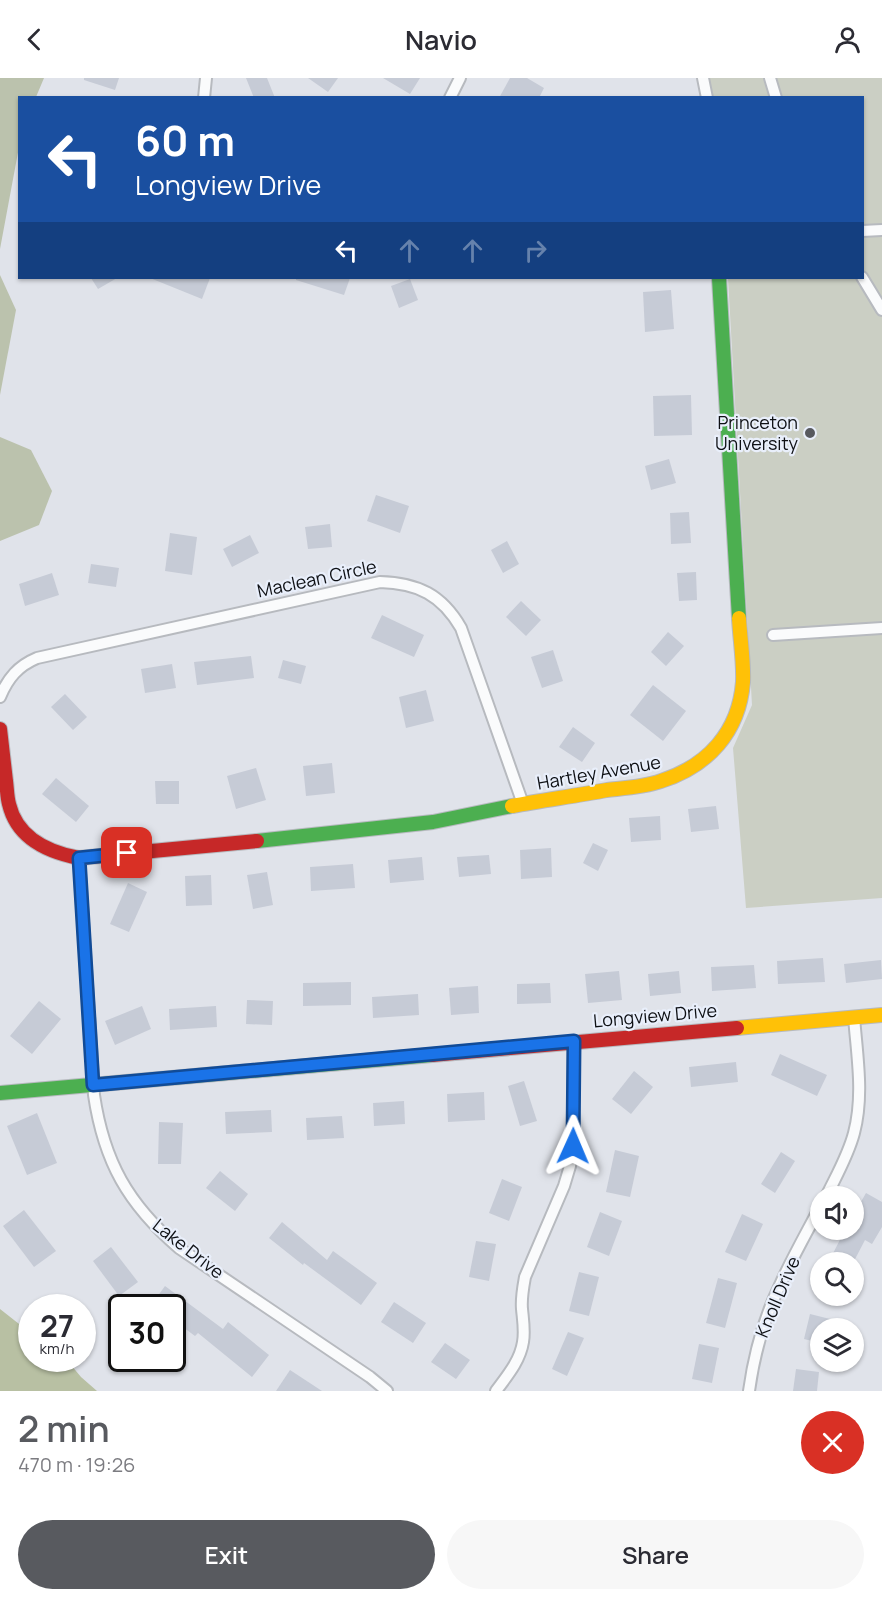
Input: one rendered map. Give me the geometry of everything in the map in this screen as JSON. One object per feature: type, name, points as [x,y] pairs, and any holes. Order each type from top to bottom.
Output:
[{"type":"street","points":[[204,96],[206,78]]},
{"type":"street","points":[[451,96],[460,78]]},
{"type":"street","points":[[703,78],[707,96]]},
{"type":"street","points":[[770,78],[775,96]]},
{"type":"street","points":[[864,231],[882,230]]},
{"type":"street","name":"Hartley Avenue","points":[[0,729],[9,806],[16,822],[24,833],[50,852],[79,858],[434,822],[523,804],[659,782],[677,776],[704,760],[717,747],[735,719],[741,700],[743,681],[719,279]]},
{"type":"street","points":[[863,279],[882,310]]},
{"type":"street","name":"Maclean Circle","points":[[0,697],[5,684],[14,672],[37,658],[380,582],[398,582],[416,587],[436,598],[453,615],[461,628],[523,804]]},
{"type":"street","points":[[773,635],[882,628]]},
{"type":"street","name":"Lake Drive","points":[[79,858],[93,1085],[105,1145],[128,1192],[141,1211],[179,1248],[370,1377],[387,1391]]},
{"type":"street","name":"Longview Drive","points":[[0,1093],[882,1015]]},
{"type":"street","points":[[832,1186],[844,1162],[854,1133],[858,1110],[860,1083],[854,1017]]},
{"type":"street","points":[[496,1391],[511,1371],[523,1343],[522,1292],[525,1277],[564,1186],[570,1166],[573,1146],[574,1041]]},
{"type":"street","name":"Knoll Drive","points":[[749,1391],[767,1315],[810,1226]]},
{"type":"shaded area","points":[[0,78],[44,78],[36,96],[18,96],[18,152],[0,249]]},
{"type":"shaded area","name":"Princeton University","points":[[709,78],[882,78],[882,898],[746,908],[733,748],[752,705],[728,279],[864,279],[864,96],[713,96]]},
{"type":"shaded area","points":[[0,275],[16,310],[0,395]]},
{"type":"shaded area","points":[[0,437],[31,450],[52,491],[39,525],[0,541]]},
{"type":"shaded area","points":[[0,1309],[18,1323],[18,1372],[77,1372],[97,1391],[0,1391]]},
{"type":"building","points":[[84,78],[119,78],[115,90],[84,80]]},
{"type":"building","points":[[246,78],[267,78],[274,96],[253,96]]},
{"type":"building","points":[[308,78],[338,78],[328,92]]},
{"type":"building","points":[[383,78],[420,78],[410,94]]},
{"type":"building","points":[[510,78],[527,78],[544,88],[540,96],[500,96]]},
{"type":"building","points":[[92,279],[115,279],[98,289]]},
{"type":"building","points":[[152,279],[210,279],[202,299]]},
{"type":"building","points":[[296,279],[350,279],[344,295]]},
{"type":"building","points":[[410,279],[418,300],[399,308],[391,286]]},
{"type":"building","points":[[671,290],[674,329],[645,332],[643,292]]},
{"type":"building","points":[[691,395],[692,435],[654,436],[653,396]]},
{"type":"building","points":[[669,459],[676,483],[651,490],[645,466]]},
{"type":"building","points":[[376,495],[409,506],[400,533],[367,521]]},
{"type":"building","points":[[689,512],[691,543],[671,544],[670,513]]},
{"type":"building","points":[[330,524],[332,547],[308,549],[305,527]]},
{"type":"building","points":[[170,533],[197,537],[192,575],[165,571]]},
{"type":"building","points":[[250,535],[259,553],[232,567],[223,549]]},
{"type":"building","points":[[507,541],[519,564],[503,573],[491,550]]},
{"type":"building","points":[[91,564],[119,568],[116,587],[88,583]]},
{"type":"building","points":[[696,572],[697,600],[679,601],[677,573]]},
{"type":"building","points":[[52,573],[59,595],[25,606],[19,584]]},
{"type":"building","points":[[521,601],[541,620],[526,636],[506,617]]},
{"type":"building","points":[[382,615],[424,635],[414,657],[371,638]]},
{"type":"building","points":[[668,632],[684,646],[666,666],[651,652]]},
{"type":"building","points":[[553,650],[563,681],[542,688],[531,657]]},
{"type":"building","points":[[251,656],[254,678],[197,685],[194,662]]},
{"type":"building","points":[[283,660],[306,666],[301,684],[278,678]]},
{"type":"building","points":[[172,664],[176,688],[145,693],[141,669]]},
{"type":"building","points":[[653,685],[686,711],[663,741],[630,715]]},
{"type":"building","points":[[426,690],[434,721],[406,728],[399,697]]},
{"type":"building","points":[[65,694],[87,717],[73,730],[51,707]]},
{"type":"building","points":[[573,727],[595,743],[582,762],[559,747]]},
{"type":"building","points":[[332,763],[335,793],[306,796],[303,766]]},
{"type":"building","points":[[256,768],[266,800],[236,809],[227,776]]},
{"type":"building","points":[[56,778],[89,806],[76,822],[42,794]]},
{"type":"building","points":[[155,781],[179,781],[179,804],[156,804]]},
{"type":"building","points":[[716,806],[719,829],[691,832],[688,809]]},
{"type":"building","points":[[660,816],[661,840],[631,842],[629,818]]},
{"type":"building","points":[[593,843],[608,850],[598,871],[583,863]]},
{"type":"building","points":[[551,848],[552,877],[521,879],[520,850]]},
{"type":"building","points":[[489,855],[491,874],[459,877],[457,857]]},
{"type":"building","points":[[422,857],[424,880],[390,883],[388,860]]},
{"type":"building","points":[[353,864],[355,888],[311,891],[310,867]]},
{"type":"building","points":[[267,872],[273,905],[253,909],[247,875]]},
{"type":"building","points":[[211,875],[212,905],[186,906],[185,876]]},
{"type":"building","points":[[128,883],[147,892],[129,932],[110,924]]},
{"type":"building","points":[[823,958],[825,982],[778,984],[777,961]]},
{"type":"building","points":[[881,960],[882,979],[846,983],[844,964]]},
{"type":"building","points":[[754,965],[756,988],[712,991],[711,967]]},
{"type":"building","points":[[619,971],[622,1000],[588,1003],[585,974]]},
{"type":"building","points":[[679,971],[681,993],[650,996],[648,974]]},
{"type":"building","points":[[351,982],[351,1005],[303,1006],[303,983]]},
{"type":"building","points":[[550,983],[551,1003],[517,1004],[517,984]]},
{"type":"building","points":[[478,986],[479,1013],[451,1015],[449,988]]},
{"type":"building","points":[[418,994],[419,1015],[373,1018],[372,997]]},
{"type":"building","points":[[247,1000],[273,1001],[272,1025],[246,1024]]},
{"type":"building","points":[[39,1001],[61,1019],[32,1054],[10,1036]]},
{"type":"building","points":[[142,1006],[151,1029],[115,1045],[105,1021]]},
{"type":"building","points":[[216,1006],[217,1027],[170,1030],[169,1009]]},
{"type":"building","points":[[780,1054],[827,1075],[817,1096],[771,1075]]},
{"type":"building","points":[[736,1062],[738,1082],[691,1087],[689,1067]]},
{"type":"building","points":[[634,1071],[653,1087],[631,1114],[612,1099]]},
{"type":"building","points":[[524,1081],[537,1121],[520,1126],[508,1086]]},
{"type":"building","points":[[484,1092],[485,1120],[448,1122],[447,1094]]},
{"type":"building","points":[[404,1101],[405,1124],[374,1126],[373,1103]]},
{"type":"building","points":[[271,1110],[272,1132],[226,1134],[225,1112]]},
{"type":"building","points":[[37,1113],[57,1163],[27,1175],[7,1126]]},
{"type":"building","points":[[342,1116],[344,1138],[307,1140],[306,1118]]},
{"type":"building","points":[[159,1122],[183,1123],[181,1164],[158,1164]]},
{"type":"building","points":[[615,1150],[639,1156],[630,1197],[606,1192]]},
{"type":"building","points":[[781,1152],[795,1161],[775,1193],[761,1184]]},
{"type":"building","points":[[220,1171],[248,1194],[235,1211],[206,1188]]},
{"type":"building","points":[[502,1179],[522,1187],[509,1221],[489,1213]]},
{"type":"building","points":[[866,1193],[882,1202],[882,1227],[872,1244],[865,1240],[859,1252],[834,1252],[840,1240],[864,1240],[864,1196]]},
{"type":"building","points":[[24,1210],[56,1251],[34,1267],[3,1226]]},
{"type":"building","points":[[600,1212],[622,1221],[609,1256],[587,1247]]},
{"type":"building","points":[[742,1214],[763,1224],[746,1261],[725,1252]]},
{"type":"building","points":[[282,1222],[327,1260],[333,1251],[377,1283],[361,1305],[304,1263],[303,1265],[269,1238]]},
{"type":"building","points":[[476,1241],[496,1244],[489,1281],[469,1277]]},
{"type":"building","points":[[111,1247],[138,1282],[122,1294],[118,1294],[93,1261]]},
{"type":"building","points":[[579,1272],[599,1277],[589,1316],[569,1311]]},
{"type":"building","points":[[718,1278],[737,1283],[725,1328],[706,1323]]},
{"type":"building","points":[[165,1286],[176,1294],[159,1294]]},
{"type":"building","points":[[186,1302],[223,1329],[228,1322],[269,1355],[252,1377],[198,1333],[195,1336],[186,1329]]},
{"type":"building","points":[[394,1302],[426,1323],[413,1343],[381,1322]]},
{"type":"building","points":[[810,1314],[826,1318],[810,1318],[810,1340],[804,1339]]},
{"type":"building","points":[[568,1332],[584,1338],[567,1376],[552,1369]]},
{"type":"building","points":[[445,1343],[470,1360],[456,1379],[431,1362]]},
{"type":"building","points":[[699,1344],[719,1348],[712,1383],[692,1379]]},
{"type":"building","points":[[796,1369],[819,1372],[817,1391],[793,1391]]},
{"type":"building","points":[[290,1370],[322,1391],[276,1391]]},
{"type":"traffic: fast","points":[[719,279],[739,618]]},
{"type":"traffic: fast","points":[[257,841],[433,822],[512,806]]},
{"type":"traffic: fast","points":[[0,1093],[432,1055]]},
{"type":"traffic: slow","points":[[512,806],[655,783],[678,774],[707,756],[728,731],[740,700],[743,674],[739,618]]},
{"type":"traffic: slow","points":[[737,1028],[882,1015]]},
{"type":"traffic: jam","points":[[0,729],[8,798],[13,816],[19,826],[35,842],[56,852],[79,858],[257,841]]},
{"type":"traffic: jam","points":[[432,1055],[737,1028]]},
{"type":"place","name":"Princeton University","points":[[810,433]]},
{"type":"route","points":[[127,853],[79,858],[93,1085],[574,1041],[573,1146]]}]
